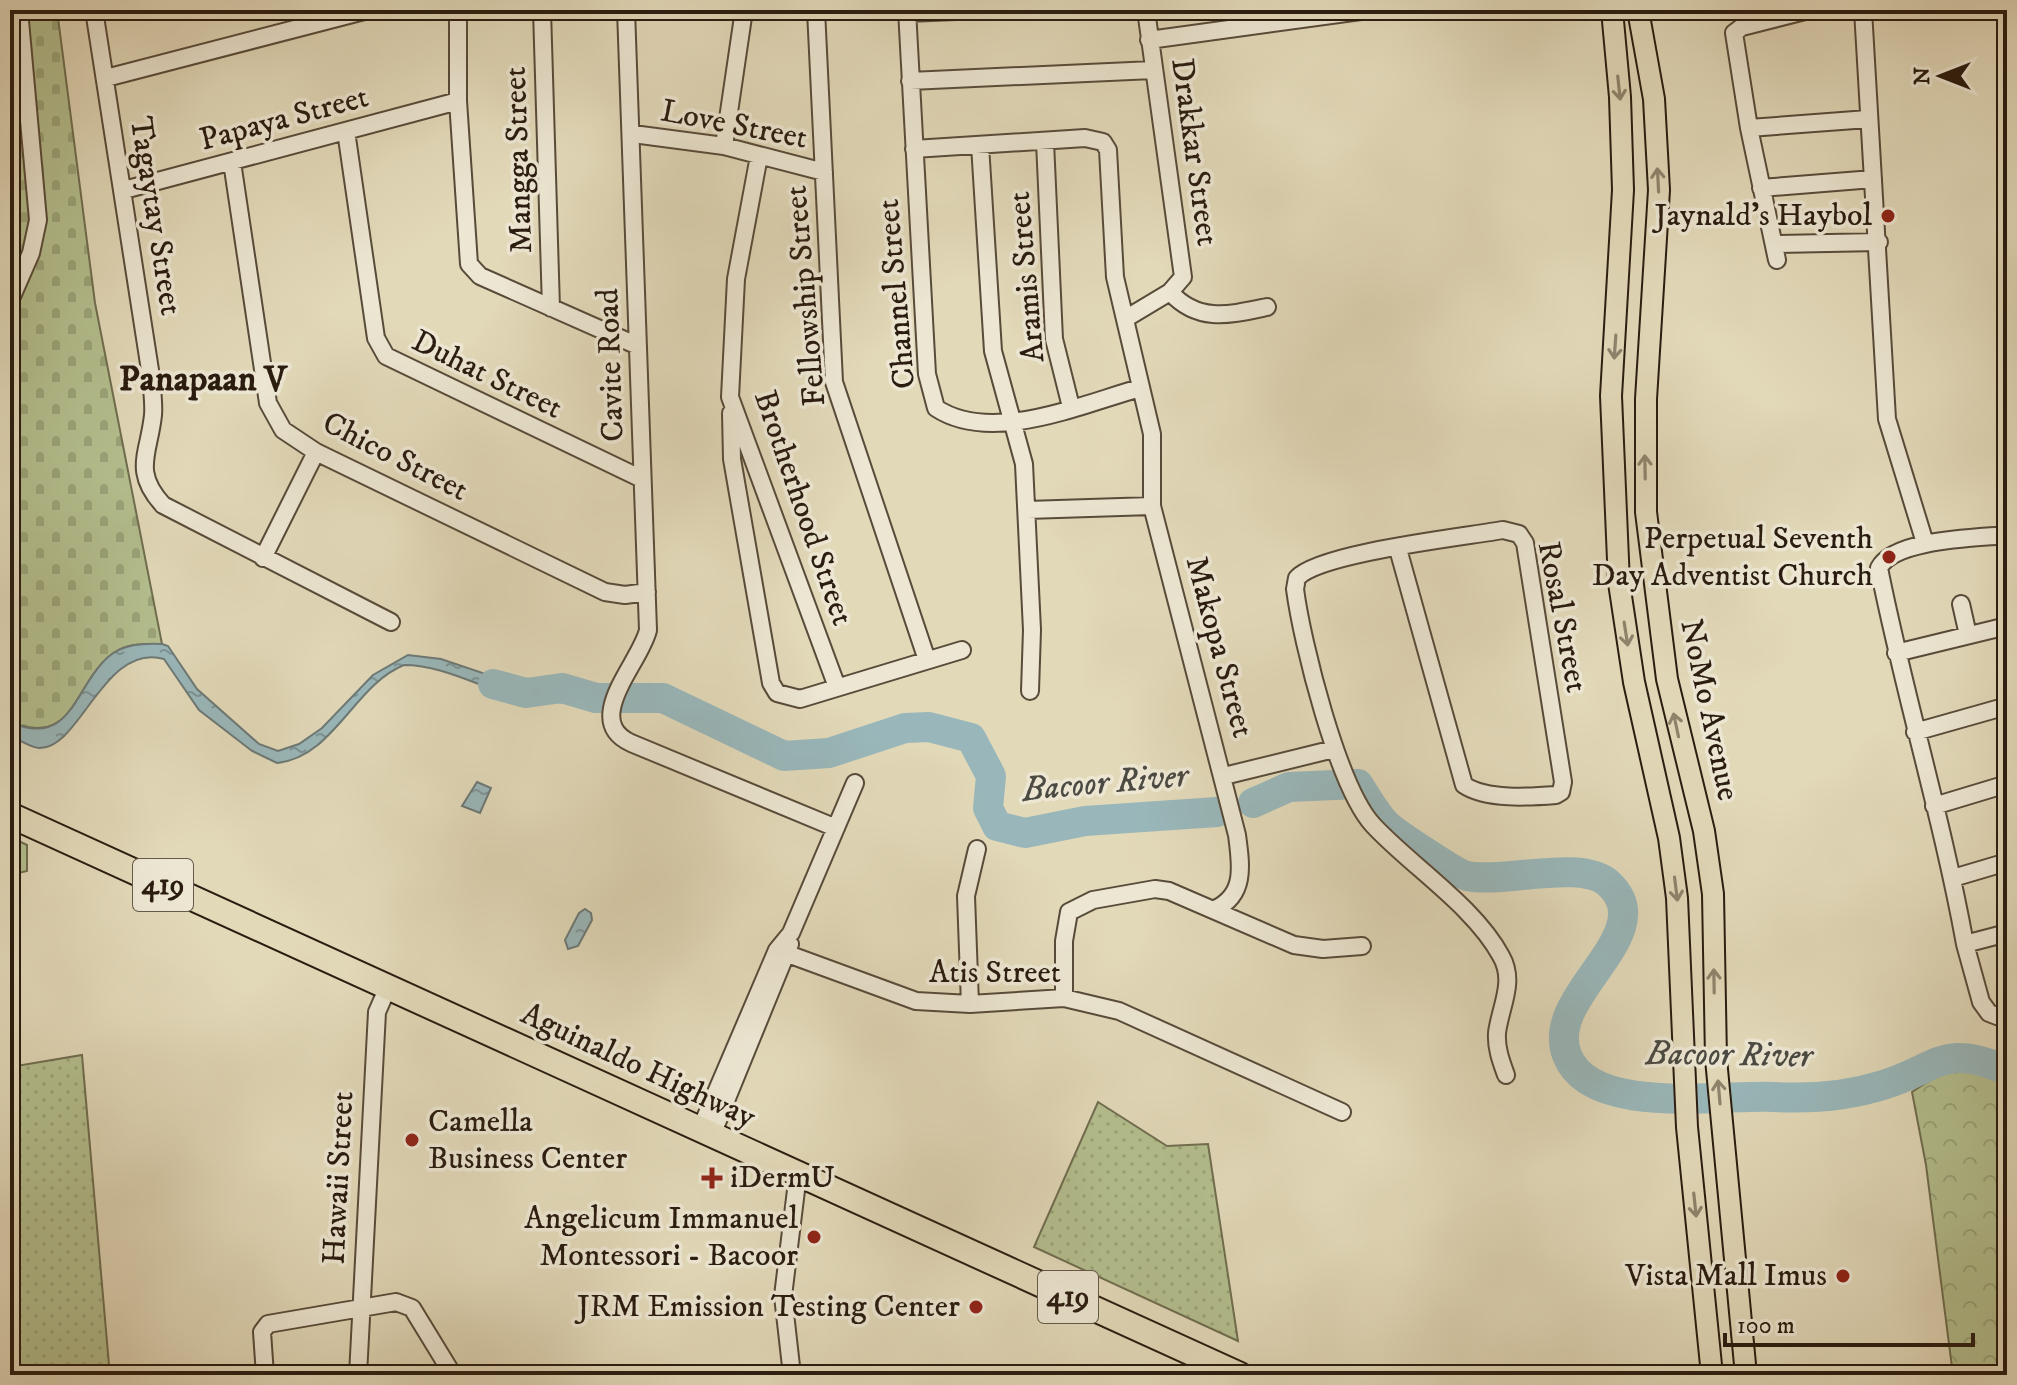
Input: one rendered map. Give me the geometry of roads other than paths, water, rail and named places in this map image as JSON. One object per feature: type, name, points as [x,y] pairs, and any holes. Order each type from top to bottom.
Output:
[{"type":"highway","name":"Aguinaldo Highway","points":[[10,815],[1240,1375]]},
{"type":"main road","name":"NoMo Avenue","points":[[1612,10],[1620,97],[1623,190],[1611,396],[1614,516],[1619,583],[1634,682],[1669,838],[1677,898],[1687,1127],[1712,1375]]},
{"type":"main road","name":"NoMo Avenue","points":[[1638,10],[1654,99],[1659,190],[1645,442],[1646,512],[1667,679],[1704,831],[1713,894],[1716,1059],[1746,1375]]},
{"type":"street","points":[[10,301],[31,253],[38,220],[15,32],[19,10]]},
{"type":"street","name":"Tagaytay Street","points":[[94,10],[152,383],[153,414],[143,469],[150,490],[163,505],[391,622]]},
{"type":"street","points":[[106,78],[368,10]]},
{"type":"street","points":[[458,10],[458,101],[469,264],[480,276],[638,346]]},
{"type":"street","name":"Mangga Street","points":[[542,10],[551,308]]},
{"type":"street","name":"Cavite Road","points":[[626,10],[633,134],[647,592],[646,638],[617,690],[611,720],[619,738],[836,828]]},
{"type":"street","points":[[724,146],[744,10]]},
{"type":"street","name":"Fellowship Street","points":[[816,10],[832,362],[838,404],[927,660]]},
{"type":"street","points":[[907,11],[981,10]]},
{"type":"street","name":"Drakkar Street","points":[[1125,319],[1170,292],[1183,277],[1146,10]]},
{"type":"street","points":[[1149,40],[1368,10]]},
{"type":"street","points":[[1809,10],[1742,27],[1734,33],[1749,128],[1776,252],[1879,242]]},
{"type":"street","points":[[1863,10],[1887,419],[1894,452],[1925,543]]},
{"type":"street","name":"Channel Street","points":[[907,11],[927,374],[936,408],[958,418],[1014,424],[1140,388]]},
{"type":"street","points":[[910,81],[1153,70]]},
{"type":"street","name":"Papaya Street","points":[[124,190],[458,101]]},
{"type":"street","points":[[1749,128],[1868,119]]},
{"type":"street","name":"Duhat Street","points":[[346,131],[376,338],[386,356],[642,479]]},
{"type":"street","name":"Love Street","points":[[633,134],[724,146],[824,172]]},
{"type":"street","name":"Makopa Street","points":[[1045,142],[1096,139],[1108,150],[1115,277],[1152,434],[1152,506],[1237,835],[1240,880],[1228,903],[1215,909]]},
{"type":"street","points":[[914,149],[1045,142]]},
{"type":"street","name":"Aramis Street","points":[[1045,142],[1054,339],[1071,407]]},
{"type":"street","points":[[980,145],[993,351],[1024,464],[1032,630],[1030,691]]},
{"type":"street","name":"Brotherhood Street","points":[[759,156],[736,279],[730,397],[837,687]]},
{"type":"street","name":"Chico Street","points":[[232,162],[268,403],[283,430],[316,452],[605,592],[625,595],[647,592]]},
{"type":"street","points":[[1761,188],[1873,179]]},
{"type":"street","points":[[1170,292],[1190,310],[1201,314],[1267,307]]},
{"type":"street","points":[[730,397],[732,459],[771,683],[777,693],[800,699],[962,650]]},
{"type":"street","points":[[263,558],[316,452]]},
{"type":"street","points":[[1027,510],[1152,506]]},
{"type":"street","name":"Rosal Street","points":[[1337,753],[1297,603],[1297,578],[1314,565],[1398,549],[1503,530],[1519,534],[1525,543],[1563,787],[1556,795],[1549,795],[1474,792],[1464,785],[1398,549]]},
{"type":"street","points":[[2007,535],[1925,543],[1885,560],[1879,568],[1896,653],[1981,1002],[1989,1013],[2007,1020]]},
{"type":"street","points":[[1961,604],[1968,635]]},
{"type":"street","points":[[1896,653],[2007,626]]},
{"type":"street","points":[[1915,732],[2007,706]]},
{"type":"street","points":[[1224,776],[1337,753],[1352,792],[1370,822],[1469,917],[1502,957],[1507,990],[1497,1034],[1506,1075]]},
{"type":"street","points":[[706,1132],[855,783]]},
{"type":"street","points":[[1934,806],[2007,784]]},
{"type":"street","points":[[970,1004],[966,896],[977,849]]},
{"type":"street","points":[[1953,878],[2007,862]]},
{"type":"street","points":[[1064,998],[1065,925],[1069,912],[1080,904],[1155,889],[1215,909],[1294,945],[1323,949],[1362,946]]},
{"type":"street","points":[[1965,944],[2007,933]]},
{"type":"street","name":"Atis Street","points":[[783,952],[916,1001],[970,1004],[1064,998],[1119,1011],[1342,1112]]},
{"type":"street","name":"Hawaii Street","points":[[358,1375],[359,1309],[377,1012],[388,987]]},
{"type":"street","points":[[792,1375],[783,1296],[798,1174]]},
{"type":"street","points":[[265,1375],[262,1332],[268,1324],[396,1302],[406,1304],[453,1375]]},
{"type":"water","points":[[168,646],[197,689],[259,744],[278,751],[299,744],[322,728],[373,675],[408,655],[441,659],[533,690],[531,700],[436,669],[404,665],[371,688],[314,748],[297,758],[277,763],[252,751],[199,710],[164,659],[143,658],[125,666],[109,680],[67,733],[54,744],[39,748],[10,736],[10,722],[31,728],[47,727],[59,721],[70,711],[108,657],[120,649]]},
{"type":"water","points":[[477,782],[491,788],[480,813],[462,806]]},
{"type":"water","points":[[585,909],[591,913],[592,920],[578,946],[568,949],[565,940],[579,913]]},
{"type":"waterway","name":"Bacoor River","points":[[493,684],[526,693],[562,688],[596,698],[663,698],[784,756],[829,753],[905,728],[929,727],[971,738],[991,776],[988,808],[997,826],[1025,833],[1085,821],[1217,812]]},
{"type":"waterway","name":"Bacoor River","points":[[1253,803],[1289,787],[1358,784],[1386,824],[1467,876],[1580,873],[1609,884],[1622,904],[1622,924],[1613,945],[1571,1010],[1564,1033],[1567,1055],[1580,1074],[1602,1087],[1629,1095],[1660,1098],[1816,1097],[1870,1089],[1954,1058],[1968,1058],[2007,1070]]},
{"type":"place","name":"Jaynald's Haybol","points":[[1888,216]]},
{"type":"place","name":"Perpetual Seventh Day Adventist Church","points":[[1889,557]]},
{"type":"place","name":"Camella Business Center","points":[[412,1140]]},
{"type":"place","name":"iDermU","points":[[712,1178]]},
{"type":"place","name":"Angelicum Immanuel Montessori - Bacoor","points":[[814,1237]]},
{"type":"place","name":"Vista Mall Imus","points":[[1843,1276]]},
{"type":"place","name":"JRM Emission Testing Center","points":[[976,1307]]},
{"type":"district","name":"Panapaan V","points":[[203,379]]}]
